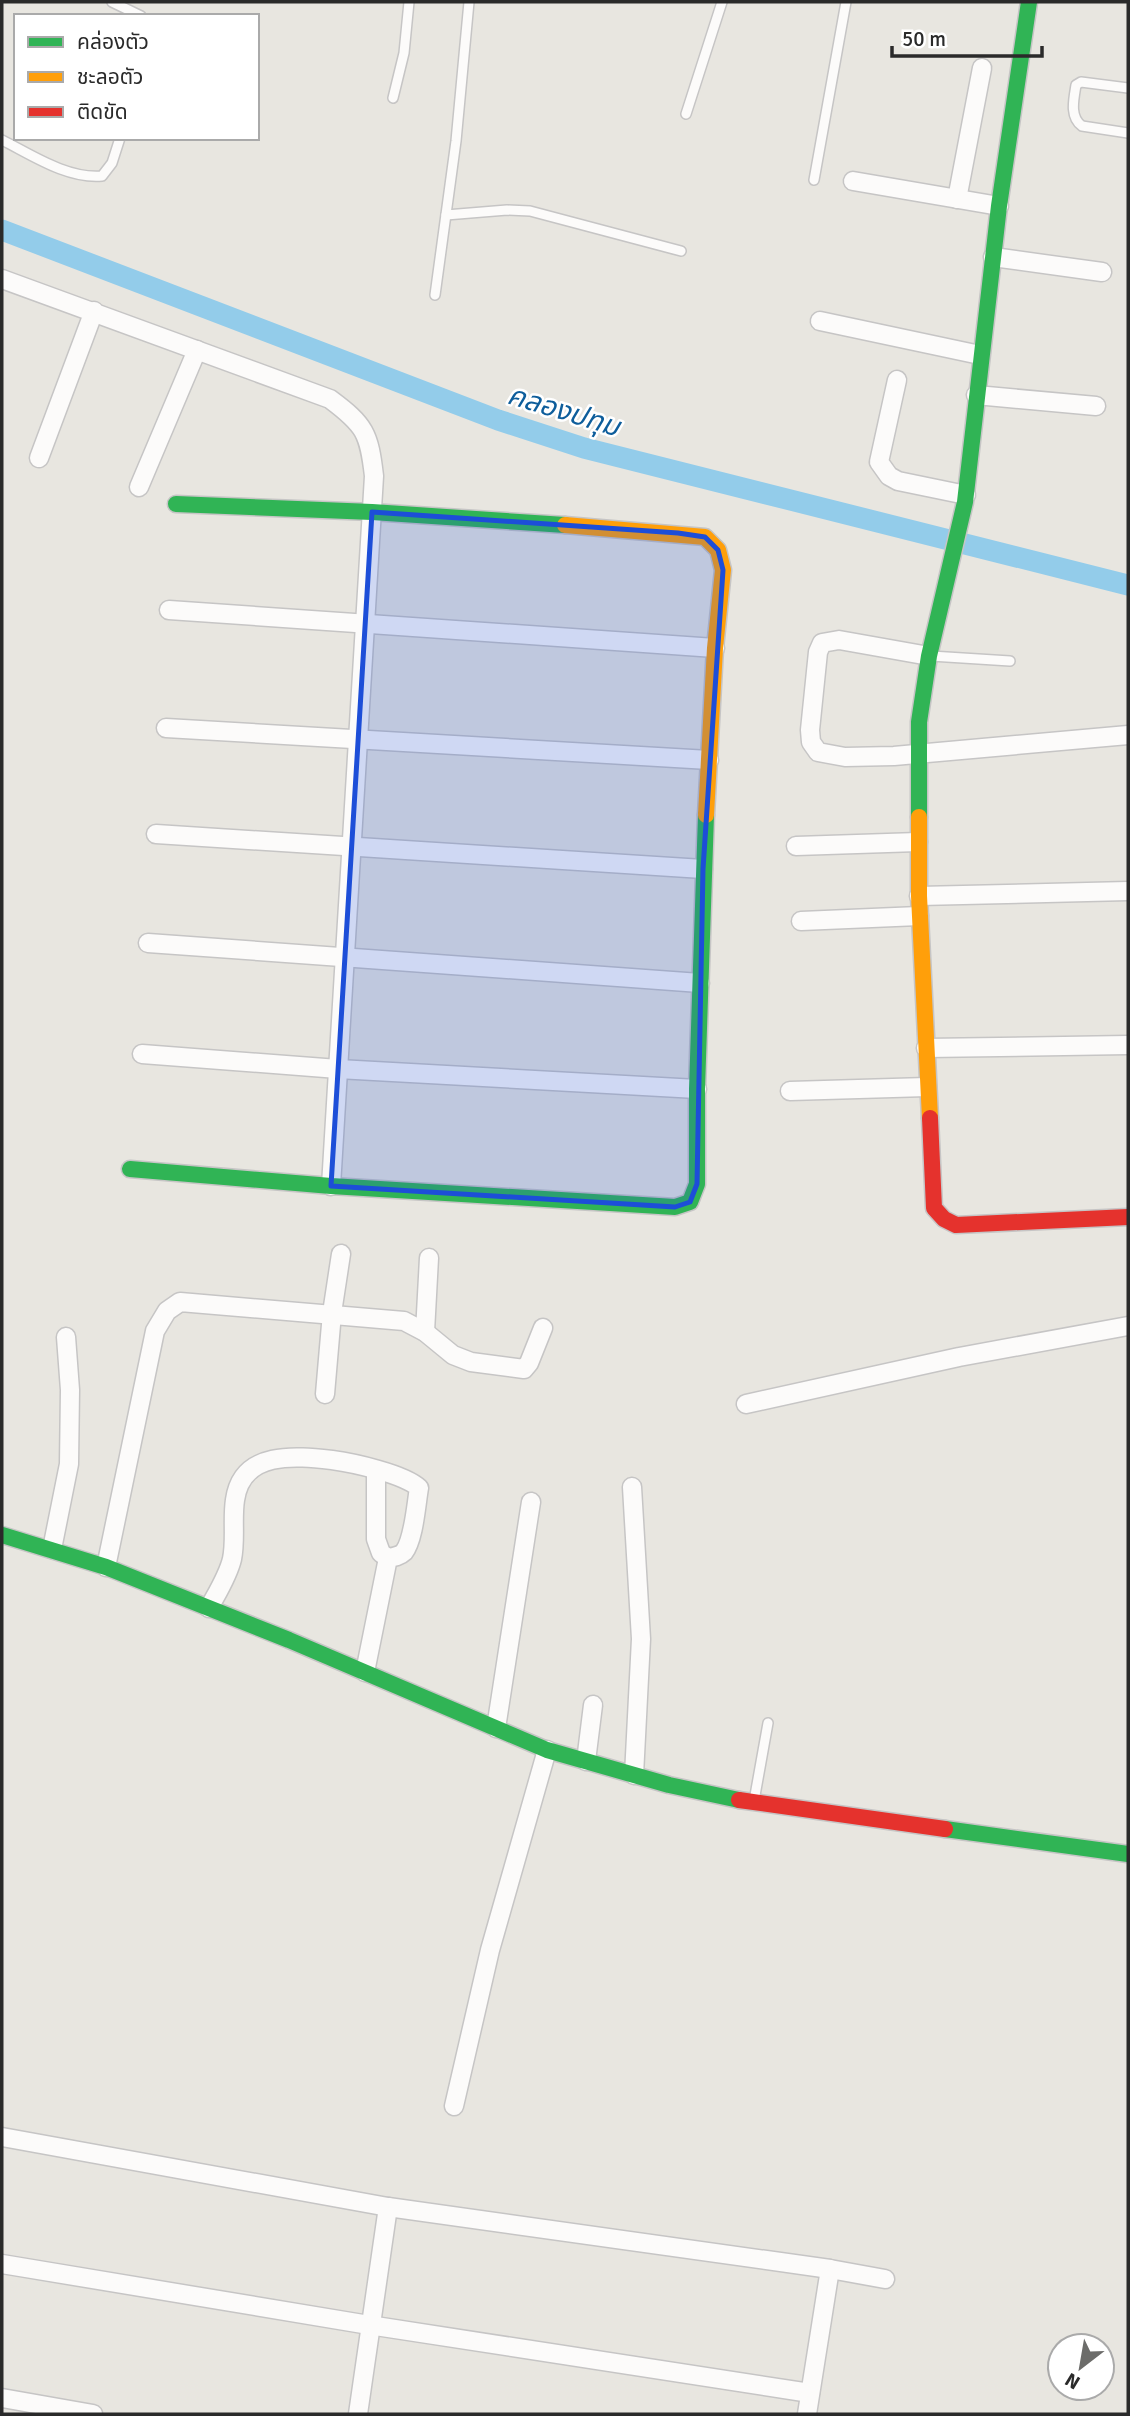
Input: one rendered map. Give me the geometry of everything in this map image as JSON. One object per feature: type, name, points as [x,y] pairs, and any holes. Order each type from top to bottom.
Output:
[{"type":"street","points":[[1029,2],[980,355],[966,498],[929,656],[919,722],[919,916],[934,1208],[944,1219],[956,1225],[1128,1217]]},
{"type":"street","points":[[957,199],[982,68]]},
{"type":"street","points":[[853,181],[999,206]]},
{"type":"street","points":[[993,257],[1102,272]]},
{"type":"street","points":[[2,279],[330,399],[355,418],[370,442],[374,476],[331,1186]]},
{"type":"street","points":[[39,458],[94,311]]},
{"type":"street","points":[[820,321],[980,355]]},
{"type":"street","points":[[139,487],[197,351]]},
{"type":"street","points":[[897,380],[880,462],[883,471],[898,481],[966,498]]},
{"type":"street","points":[[976,395],[1096,405]]},
{"type":"street","points":[[130,1169],[331,1186],[675,1208],[690,1202],[696,1184],[703,869],[715,648],[723,570],[718,550],[705,537],[678,533],[372,512],[176,504]]},
{"type":"street","points":[[169,610],[715,648]]},
{"type":"street","points":[[929,656],[839,639],[822,643],[818,652],[810,730],[811,742],[818,751],[845,757],[918,754],[1128,735]]},
{"type":"street","points":[[166,727],[709,760]]},
{"type":"street","points":[[156,834],[703,869]]},
{"type":"street","points":[[796,846],[918,842]]},
{"type":"street","points":[[919,896],[1128,891]]},
{"type":"street","points":[[800,921],[919,916]]},
{"type":"street","points":[[148,943],[700,982]]},
{"type":"street","points":[[926,1048],[1128,1045]]},
{"type":"street","points":[[142,1054],[338,1069],[697,1089]]},
{"type":"street","points":[[790,1091],[927,1087]]},
{"type":"street","points":[[325,1394],[332,1313],[341,1254]]},
{"type":"street","points":[[425,1332],[429,1258]]},
{"type":"street","points":[[106,1567],[155,1331],[167,1311],[180,1302],[404,1321],[425,1332],[453,1355],[471,1362],[515,1370],[524,1369],[529,1363],[543,1328]]},
{"type":"street","points":[[746,1404],[959,1357],[1128,1326]]},
{"type":"street","points":[[52,1549],[69,1464],[70,1390],[66,1337]]},
{"type":"street","points":[[209,1608],[231,1562],[235,1496],[244,1477],[264,1462],[287,1456],[343,1461],[407,1480],[419,1488],[410,1539],[404,1552],[397,1557],[388,1558],[381,1553],[376,1539],[376,1471]]},
{"type":"street","points":[[632,1487],[641,1639],[634,1775]]},
{"type":"street","points":[[496,1728],[531,1502]]},
{"type":"street","points":[[2,1535],[106,1567],[547,1749],[669,1785],[754,1803],[1128,1854]]},
{"type":"street","points":[[365,1672],[388,1558]]},
{"type":"street","points":[[586,1761],[593,1705]]},
{"type":"street","points":[[454,2106],[490,1950],[547,1749]]},
{"type":"street","points":[[2,2137],[388,2207],[885,2279]]},
{"type":"street","points":[[358,2414],[388,2207]]},
{"type":"street","points":[[2,2264],[369,2325],[810,2393]]},
{"type":"street","points":[[807,2414],[830,2269]]},
{"type":"street","points":[[2,2398],[93,2414]]},
{"type":"lane","points":[[113,2],[137,14]]},
{"type":"lane","points":[[393,98],[404,53],[409,2]]},
{"type":"lane","points":[[435,295],[456,141],[469,2]]},
{"type":"lane","points":[[686,114],[722,2]]},
{"type":"lane","points":[[814,180],[846,2]]},
{"type":"lane","points":[[1128,88],[1081,82],[1076,85],[1073,115],[1076,122],[1082,126],[1128,133]]},
{"type":"lane","points":[[2,141],[66,171],[89,177],[102,176],[112,163],[119,140]]},
{"type":"lane","points":[[446,215],[530,211],[681,251]]},
{"type":"lane","points":[[929,656],[1010,661]]},
{"type":"lane","points":[[754,1803],[768,1723]]},
{"type":"highlighted area","points":[[372,512],[678,533],[705,537],[718,550],[723,570],[703,869],[697,1184],[690,1202],[675,1207],[331,1186]]},
{"type":"waterway","name":"คลองปทุม","points":[[2,230],[498,420],[584,448],[1128,585]]},
{"type":"traffic: fast","points":[[919,817],[919,722],[929,656],[965,502],[999,206],[1029,2]]},
{"type":"traffic: fast","points":[[176,504],[372,512],[565,525]]},
{"type":"traffic: fast","points":[[130,1169],[331,1186],[675,1207],[690,1202],[697,1184],[697,1089],[706,815]]},
{"type":"traffic: fast","points":[[2,1535],[106,1567],[289,1640],[547,1750],[669,1785],[739,1800]]},
{"type":"traffic: fast","points":[[945,1829],[1128,1854]]},
{"type":"traffic: slow","points":[[565,525],[705,537],[718,550],[723,570],[715,648],[706,815]]},
{"type":"traffic: slow","points":[[919,817],[919,896],[930,1118]]},
{"type":"traffic: jam","points":[[930,1118],[934,1208],[944,1219],[956,1225],[1128,1217]]},
{"type":"traffic: jam","points":[[739,1800],[945,1829]]}]
